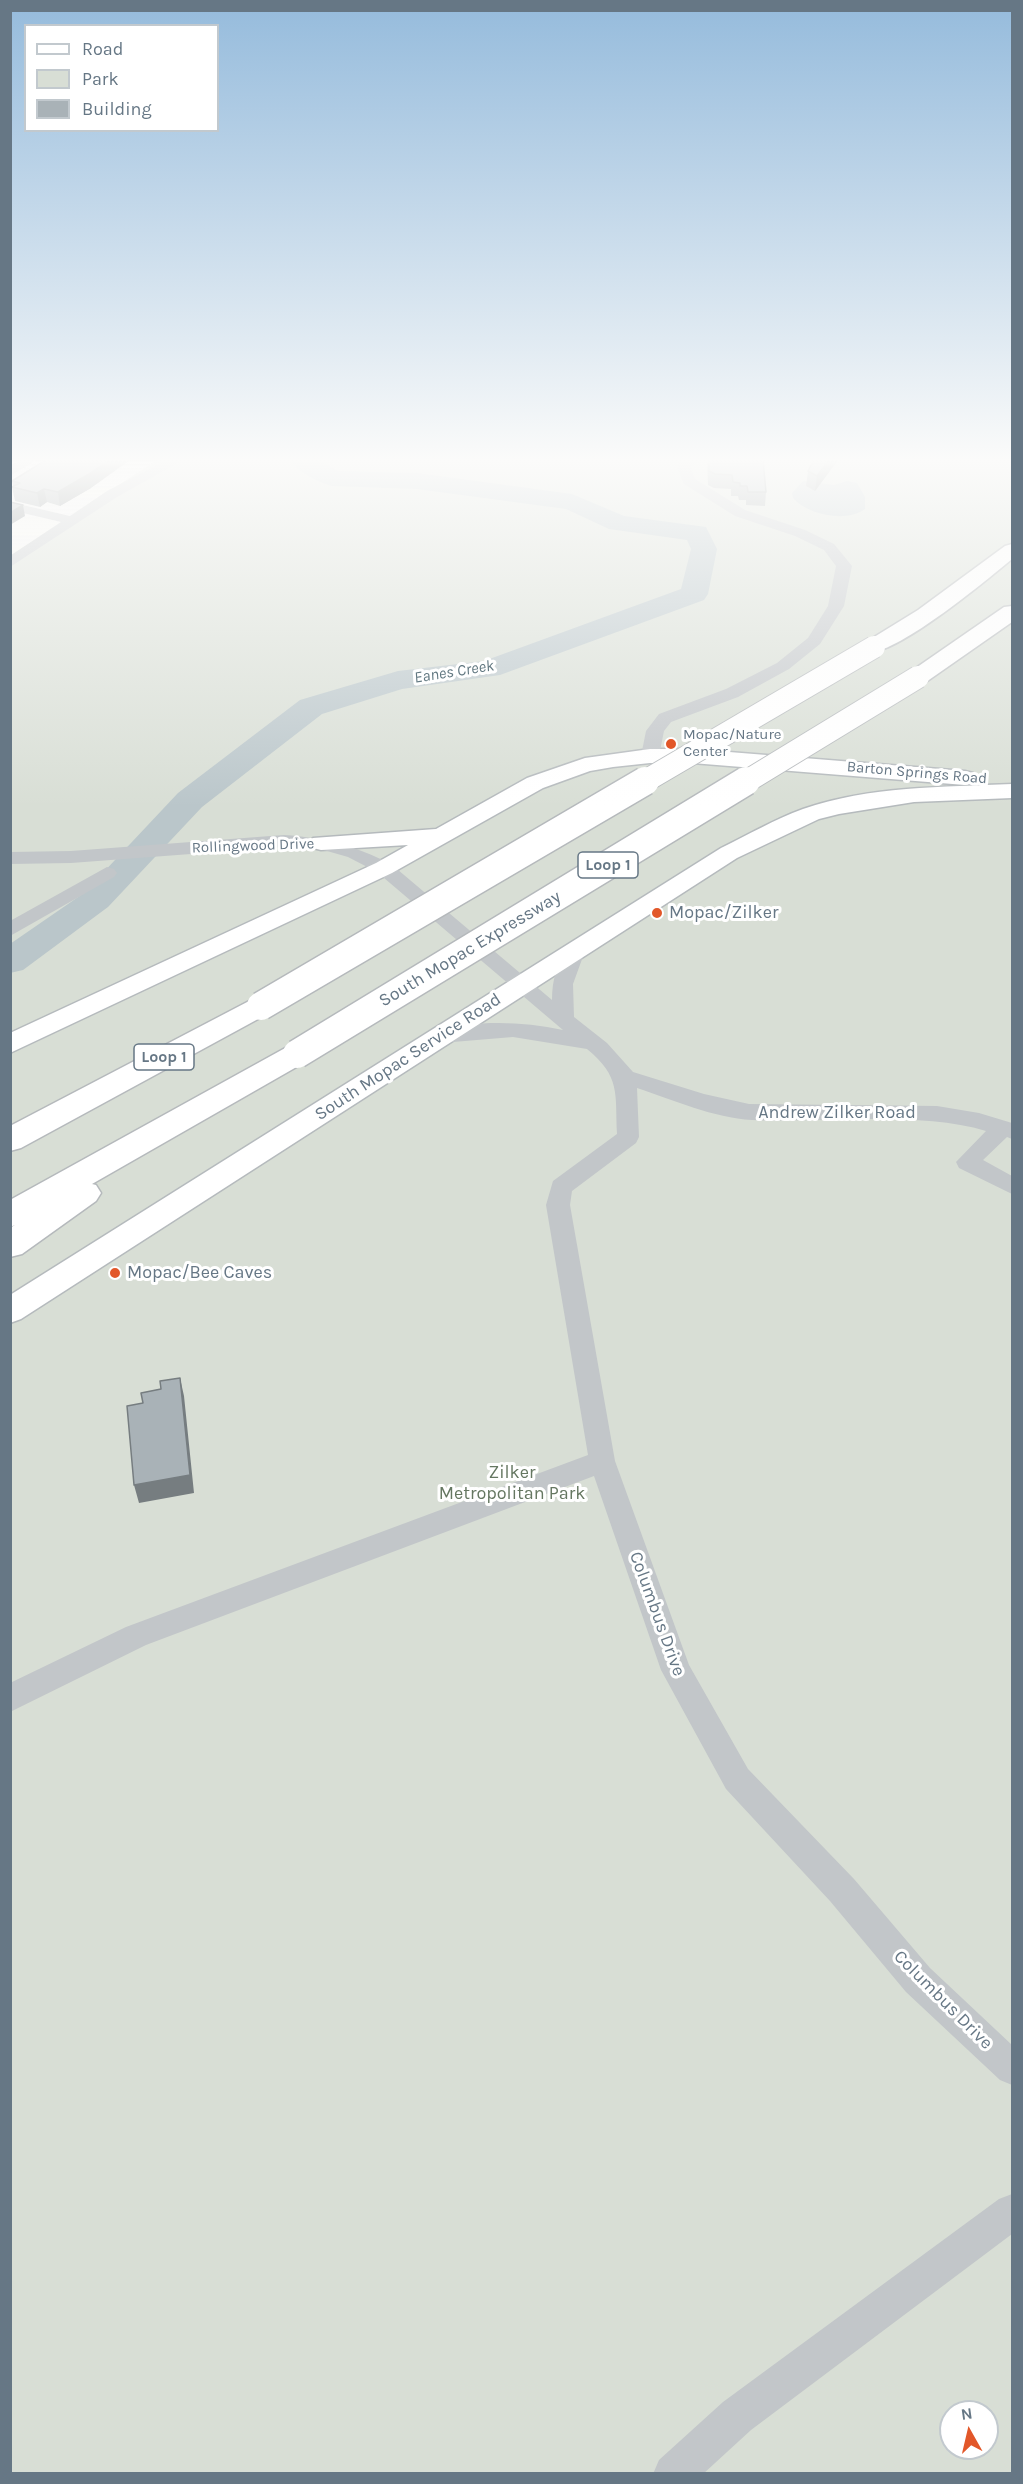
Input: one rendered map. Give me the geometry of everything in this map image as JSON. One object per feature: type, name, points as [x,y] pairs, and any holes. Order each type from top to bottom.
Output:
[{"type":"highway","name":"Loop 1","points":[[10,1140],[261,1006],[874,647],[926,615],[978,576]]},
{"type":"highway","name":"South Mopac Expressway","points":[[10,1215],[297,1054],[918,677],[1012,612]]},
{"type":"highway","points":[[10,1129],[67,1108]]},
{"type":"highway","points":[[10,1245],[60,1213],[170,1125]]},
{"type":"main road","points":[[10,1044],[384,868],[515,793],[560,773],[613,760],[650,756],[822,765],[829,785],[828,795],[811,814]]},
{"type":"main road","name":"Barton Springs Road","points":[[822,765],[1012,782]]},
{"type":"main road","name":"Barton Springs Road","points":[[811,814],[914,795],[1012,791]]},
{"type":"main road","name":"South Mopac Service Road","points":[[10,1311],[729,853],[811,814]]},
{"type":"main road","points":[[321,843],[410,839],[448,831]]},
{"type":"street","points":[[650,756],[656,731],[665,718],[732,693],[783,666],[813,642],[836,606],[842,576]]},
{"type":"street","name":"Rollingwood Drive","points":[[10,858],[71,857],[284,842],[321,843],[355,853],[384,868],[520,985]]},
{"type":"street","points":[[10,930],[107,873]]},
{"type":"street","points":[[564,1020],[561,996],[563,974],[575,951]]},
{"type":"street","points":[[520,985],[599,1048],[625,1077]]},
{"type":"street","points":[[441,1036],[472,1030],[509,1028],[555,1034],[599,1048]]},
{"type":"street","name":"Andrew Zilker Road","points":[[625,1077],[701,1101],[748,1112],[937,1114],[1008,1130]]},
{"type":"street","name":"Columbus Drive","points":[[625,1077],[628,1137],[561,1187],[558,1205],[602,1461],[676,1670],[737,1779],[842,1890],[918,1980],[1012,2068]]},
{"type":"street","points":[[1008,1130],[967,1162],[1012,1186]]},
{"type":"street","points":[[10,1698],[136,1636],[602,1461]]},
{"type":"street","points":[[672,2474],[737,2416],[1012,2212]]},
{"type":"green space","name":"Zilker Metropolitan Park","points":[[11,576],[1012,576],[1012,2473],[11,2473]]},
{"type":"building","points":[[180,1378],[190,1475],[134,1485],[127,1406],[143,1403],[141,1393],[161,1389],[160,1381]]},
{"type":"waterway","name":"Eanes Creek","points":[[10,962],[96,900],[190,800],[311,707],[398,680],[489,669],[694,594],[698,576]]},
{"type":"place","name":"Mopac/Nature Center","points":[[671,744]]},
{"type":"place","name":"Mopac/Zilker","points":[[657,913]]},
{"type":"place","name":"Mopac/Bee Caves","points":[[115,1273]]}]
